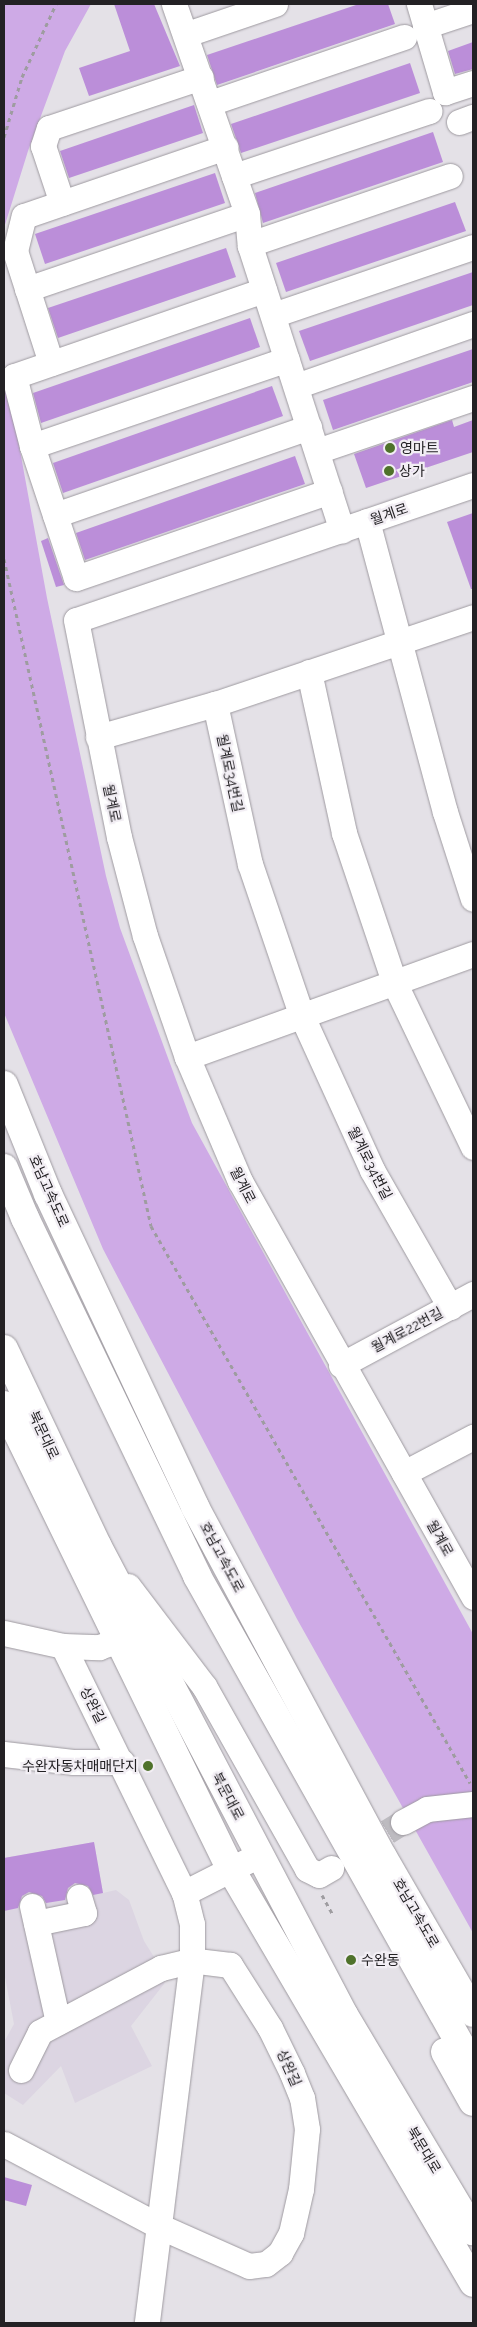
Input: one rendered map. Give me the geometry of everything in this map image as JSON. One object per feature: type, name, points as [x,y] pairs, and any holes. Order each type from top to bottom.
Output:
[{"type":"main road","name":"호남고속도로","points":[[4,1086],[48,1194],[195,1507],[383,1857],[473,2013]]},
{"type":"main road","name":"호남고속도로","points":[[4,1168],[24,1218],[197,1576],[360,1872],[473,2068]]},
{"type":"main road","name":"북문대로","points":[[4,1349],[97,1545],[344,2015],[473,2231]]},
{"type":"main road","name":"북문대로","points":[[4,1405],[230,1868],[473,2283]]},
{"type":"main road","points":[[360,1872],[414,1996],[473,2102]]},
{"type":"street","points":[[174,4],[201,77],[247,214],[250,244],[342,530]]},
{"type":"street","points":[[186,34],[275,4]]},
{"type":"street","points":[[473,10],[422,15],[445,92],[473,83]]},
{"type":"street","points":[[210,103],[404,37]]},
{"type":"street","points":[[62,203],[43,146],[49,128],[201,77]]},
{"type":"street","points":[[234,176],[429,111]]},
{"type":"street","points":[[51,363],[15,251],[24,216],[225,147]]},
{"type":"street","points":[[250,244],[450,176]]},
{"type":"street","points":[[27,289],[247,214]]},
{"type":"street","points":[[273,316],[473,247]]},
{"type":"street","points":[[264,290],[14,376],[32,446],[76,578],[330,491]]},
{"type":"street","points":[[296,386],[473,324]]},
{"type":"street","points":[[32,446],[287,359]]},
{"type":"street","points":[[316,451],[473,398]]},
{"type":"street","points":[[55,515],[309,427]]},
{"type":"street","name":"월계로","points":[[473,485],[76,620],[119,837],[145,936],[187,1057],[240,1181],[341,1365],[473,1597]]},
{"type":"street","points":[[367,521],[401,641],[445,812],[473,899]]},
{"type":"street","points":[[98,737],[215,704],[473,617]]},
{"type":"street","points":[[310,672],[344,833],[394,982],[473,1147]]},
{"type":"street","name":"월계로34번길","points":[[215,704],[250,864],[301,1014],[372,1170],[450,1307]]},
{"type":"street","points":[[187,1057],[301,1014],[473,954]]},
{"type":"street","name":"월계로22번길","points":[[341,1365],[473,1294]]},
{"type":"street","points":[[404,1473],[473,1437]]},
{"type":"street","points":[[97,1545],[204,1686],[307,1869],[319,1875],[331,1868]]},
{"type":"street","points":[[4,1633],[63,1646],[99,1646],[119,1640]]},
{"type":"street","name":"상완길","points":[[4,2144],[161,2227],[233,2261],[249,2266],[266,2264],[280,2252],[291,2233],[301,2190],[307,2129],[302,2098],[292,2073],[270,2028],[230,1965],[192,1960],[192,1924],[184,1893],[122,1762],[63,1646]]},
{"type":"street","points":[[4,1754],[73,1762],[122,1762]]},
{"type":"street","points":[[403,1822],[426,1809],[473,1796]]},
{"type":"street","points":[[184,1893],[230,1868],[259,1855]]},
{"type":"street","points":[[58,2022],[34,1915],[66,1905]]},
{"type":"street","points":[[21,2070],[40,2032],[160,1968],[192,1960],[161,2227],[147,2323]]},
{"type":"path","points":[[4,136],[22,77],[56,4]]},
{"type":"path","points":[[4,559],[151,1226],[473,1796]]},
{"type":"shaded area","points":[[4,4],[91,4],[65,51],[28,151],[4,228]]},
{"type":"shaded area","points":[[4,363],[47,598],[106,876],[120,928],[192,1123],[473,1634],[473,1933],[297,1619],[103,1249],[4,1013]]},
{"type":"shaded area","points":[[94,1842],[103,1893],[116,1890],[129,1900],[144,1941],[166,1976],[164,1984],[131,2026],[152,2066],[75,2103],[61,2066],[23,2105],[4,2093],[4,2042],[14,2024],[4,1972],[4,1858]]},
{"type":"building","points":[[114,4],[154,4],[180,66],[89,96],[79,68],[130,51]]},
{"type":"building","points":[[359,4],[388,4],[395,24],[217,85],[207,55]]},
{"type":"building","points":[[473,42],[473,69],[455,74],[448,51]]},
{"type":"building","points":[[410,63],[420,93],[241,153],[231,124]]},
{"type":"building","points":[[194,105],[203,133],[69,178],[60,151]]},
{"type":"building","points":[[433,132],[443,162],[263,223],[255,193]]},
{"type":"building","points":[[215,173],[225,203],[45,264],[35,234]]},
{"type":"building","points":[[455,202],[466,231],[286,292],[276,263]]},
{"type":"building","points":[[226,248],[236,277],[58,338],[48,308]]},
{"type":"building","points":[[473,272],[473,305],[310,361],[299,331]]},
{"type":"building","points":[[250,318],[260,347],[41,423],[33,393]]},
{"type":"building","points":[[473,349],[473,382],[333,430],[323,400]]},
{"type":"building","points":[[272,386],[283,416],[63,493],[53,463]]},
{"type":"building","name":"상가","points":[[452,420],[454,427],[473,420],[473,452],[366,488],[354,454]]},
{"type":"building","points":[[295,456],[305,484],[85,560],[76,533]]},
{"type":"building","points":[[473,513],[473,589],[471,589],[447,522]]},
{"type":"building","points":[[48,538],[64,585],[56,587],[41,541]]},
{"type":"building","points":[[94,1842],[103,1893],[93,1895],[88,1886],[75,1883],[68,1888],[65,1900],[46,1903],[42,1896],[29,1892],[22,1896],[18,1908],[4,1911],[4,1858]]},
{"type":"building","points":[[4,2177],[32,2185],[26,2206],[4,2200]]},
{"type":"tunnel","points":[[356,1851],[403,1822]]},
{"type":"place","name":"영마트","points":[[390,448]]},
{"type":"place","name":"상가","points":[[389,471]]},
{"type":"place","name":"수완자동차매매단지","points":[[148,1766]]},
{"type":"place","name":"수완동","points":[[351,1960]]}]
